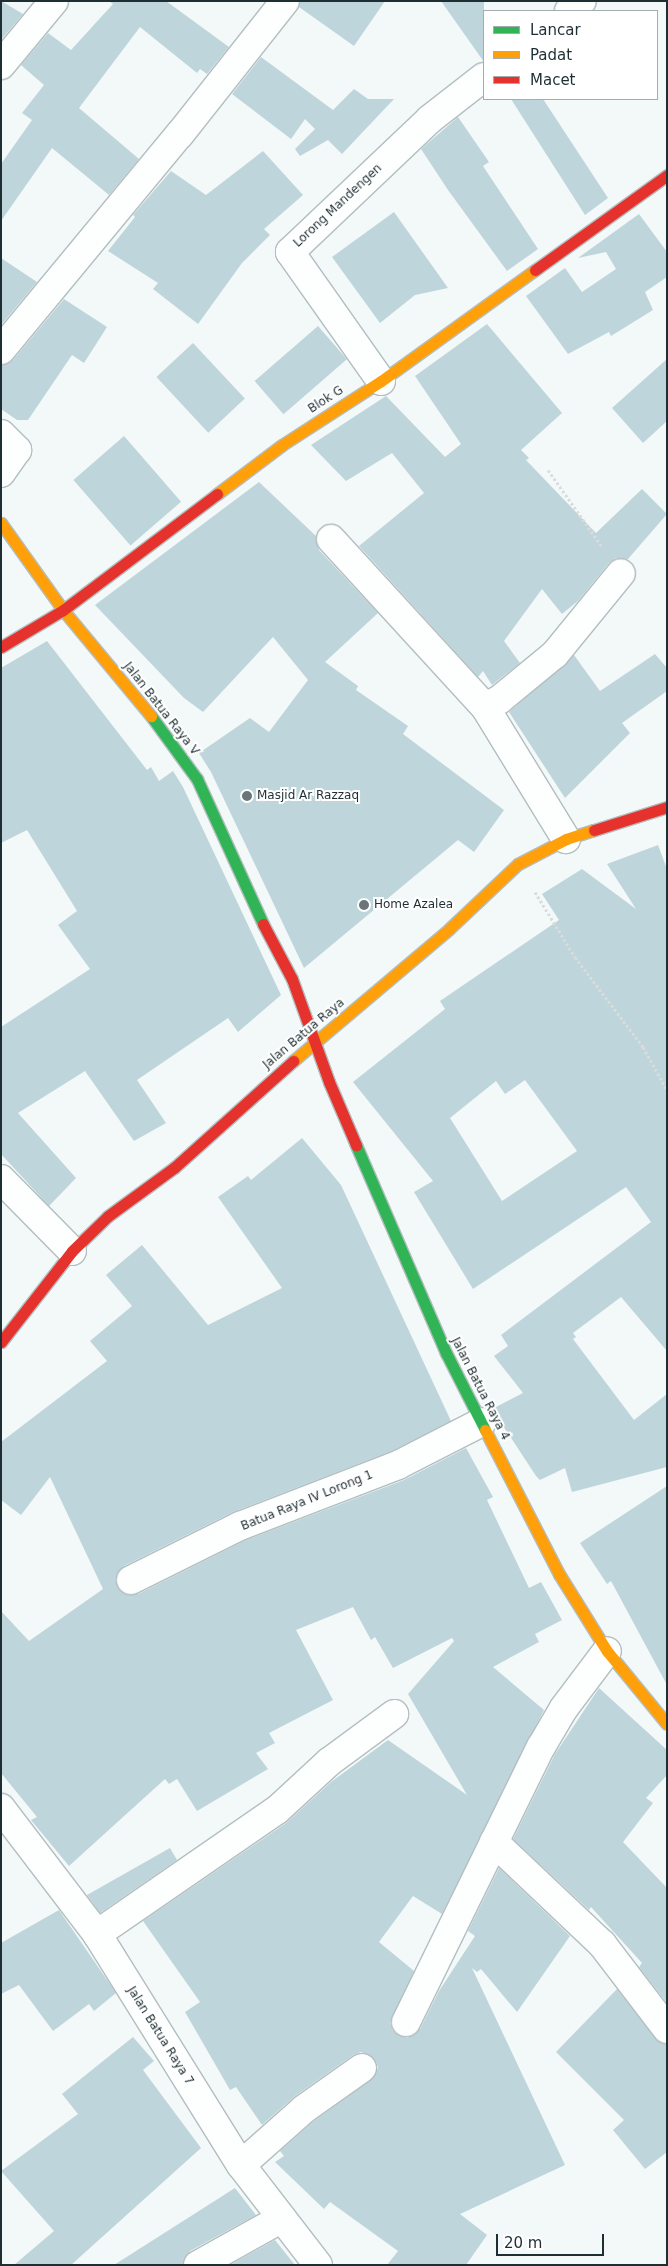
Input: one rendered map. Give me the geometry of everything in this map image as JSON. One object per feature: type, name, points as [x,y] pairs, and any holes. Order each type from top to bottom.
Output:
[{"type":"street","points":[[1,65],[54,1]]},
{"type":"street","points":[[1,350],[180,134],[285,1]]},
{"type":"street","points":[[570,10],[582,1]]},
{"type":"street","name":"Lorong Mandengen","points":[[380,381],[290,252],[430,119],[483,78]]},
{"type":"street","name":"Blok G","points":[[1,647],[64,610],[282,445],[380,381],[667,175]]},
{"type":"street","points":[[1,434],[18,450],[1,473]]},
{"type":"street","name":"Jalan Batua Raya V","points":[[1,524],[64,610],[169,737],[197,779],[266,930],[292,979],[315,1041]]},
{"type":"street","points":[[331,538],[484,707],[566,839]]},
{"type":"street","points":[[484,707],[499,700],[555,654],[621,573]]},
{"type":"street","name":"Jalan Batua Raya","points":[[1,1342],[72,1251],[108,1216],[175,1167],[315,1041],[449,929],[518,864],[566,839],[667,807]]},
{"type":"street","name":"Jalan Batua Raya 4","points":[[315,1041],[347,1124],[446,1353],[559,1574],[607,1651],[666,1720]]},
{"type":"street","points":[[1,1179],[72,1251]]},
{"type":"street","name":"Batua Raya IV Lorong 1","points":[[131,1580],[240,1526],[398,1465],[482,1422]]},
{"type":"street","points":[[406,2022],[541,1747],[564,1708],[607,1651]]},
{"type":"street","points":[[97,1934],[277,1810],[329,1762],[394,1714]]},
{"type":"street","name":"Jalan Batua Raya 7","points":[[1,1808],[97,1934],[242,2166],[318,2265]]},
{"type":"street","points":[[494,1842],[602,1944],[667,2029]]},
{"type":"street","points":[[242,2166],[304,2109],[362,2068]]},
{"type":"street","points":[[198,2265],[282,2218]]},
{"type":"path","points":[[548,470],[621,573]]},
{"type":"path","points":[[518,864],[575,956],[643,1047],[667,1090]]},
{"type":"building","points":[[1,1],[23,14],[1,40]]},
{"type":"building","points":[[109,1],[166,1],[229,47],[207,74],[200,69],[197,73],[140,27],[79,108],[139,159],[109,195],[52,148],[1,221],[1,164],[32,120],[22,113],[44,85],[21,65],[48,33],[71,50],[113,4]]},
{"type":"building","points":[[300,1],[385,1],[354,46],[299,7]]},
{"type":"building","points":[[441,1],[484,1],[483,61]]},
{"type":"building","points":[[261,57],[333,110],[354,89],[368,99],[394,99],[342,154],[328,140],[300,156],[295,149],[315,129],[305,119],[291,139],[232,94]]},
{"type":"building","points":[[512,100],[544,100],[608,198],[585,215]]},
{"type":"building","points":[[458,117],[489,162],[483,166],[538,249],[507,271],[448,190],[421,149]]},
{"type":"building","points":[[263,151],[303,195],[264,229],[270,235],[242,263],[198,324],[153,289],[158,283],[108,251],[135,217],[133,215],[171,171],[206,195]]},
{"type":"building","points":[[394,212],[448,288],[415,295],[380,323],[332,257]]},
{"type":"building","points":[[639,214],[667,252],[667,277],[645,292],[653,310],[611,336],[609,332],[568,354],[526,296],[565,268],[582,292],[616,269],[606,252],[578,258]]},
{"type":"building","points":[[1,258],[37,282],[1,325]]},
{"type":"building","points":[[64,299],[107,327],[84,363],[72,355],[28,420],[17,420],[1,409],[1,365],[13,360]]},
{"type":"building","points":[[487,324],[562,413],[521,450],[529,458],[526,460],[596,533],[642,489],[667,514],[628,559],[616,558],[609,563],[578,601],[562,614],[542,589],[504,641],[520,663],[492,685],[483,671],[478,677],[359,546],[424,493],[392,453],[346,481],[311,445],[386,396],[445,457],[461,444],[415,376]]},
{"type":"building","points":[[318,326],[347,359],[283,414],[255,381]]},
{"type":"building","points":[[193,343],[245,399],[208,433],[156,377]]},
{"type":"building","points":[[667,359],[667,421],[643,443],[612,408]]},
{"type":"building","points":[[124,436],[181,502],[131,546],[73,480]]},
{"type":"building","points":[[259,482],[316,536],[319,550],[378,613],[325,662],[358,686],[356,690],[408,726],[403,734],[504,810],[474,852],[458,840],[304,968],[211,772],[199,753],[250,718],[269,732],[308,680],[273,637],[203,712],[184,698],[95,605]]},
{"type":"building","points":[[47,641],[147,770],[151,767],[159,781],[173,771],[183,787],[281,995],[238,1032],[228,1018],[137,1080],[166,1123],[134,1141],[85,1071],[18,1113],[76,1178],[49,1206],[1,1154],[1,1027],[90,969],[58,925],[77,911],[27,830],[1,843],[1,668]]},
{"type":"building","points":[[655,654],[667,668],[667,691],[622,723],[630,733],[565,798],[509,712],[574,655],[600,691]]},
{"type":"building","points":[[658,845],[667,869],[667,1351],[621,1297],[573,1333],[576,1337],[573,1339],[634,1420],[667,1394],[667,1467],[572,1492],[565,1468],[540,1480],[536,1476],[492,1409],[523,1393],[494,1356],[508,1346],[501,1335],[651,1222],[626,1187],[473,1289],[414,1192],[433,1181],[353,1082],[445,1009],[440,1001],[559,920],[542,894],[582,869],[636,909],[607,864]],"holes":[[[525,1080],[577,1151],[502,1201],[450,1118],[496,1081],[505,1094]]]},
{"type":"building","points":[[302,1138],[341,1185],[451,1421],[392,1451],[233,1512],[124,1566],[115,1580],[123,1593],[138,1594],[246,1540],[404,1480],[466,1448],[493,1497],[487,1500],[529,1588],[541,1582],[562,1620],[535,1634],[539,1642],[493,1667],[544,1710],[442,1914],[413,1896],[379,1942],[414,1971],[390,2023],[393,2031],[407,2038],[420,2029],[439,1991],[475,1936],[468,1931],[499,1868],[570,1936],[517,2012],[481,1969],[477,1972],[472,1968],[565,2165],[460,2214],[487,2235],[466,2265],[387,2265],[398,2251],[330,2202],[324,2209],[275,2162],[284,2156],[280,2151],[314,2121],[371,2080],[378,2067],[374,2059],[361,2052],[353,2055],[295,2096],[262,2125],[236,2087],[230,2090],[185,2012],[200,2002],[143,1921],[286,1823],[331,1782],[388,1740],[467,1795],[408,1694],[454,1641],[452,1638],[393,1668],[375,1637],[371,1640],[353,1607],[296,1630],[333,1700],[269,1733],[275,1743],[256,1753],[268,1769],[197,1811],[177,1779],[169,1784],[165,1779],[69,1866],[31,1820],[37,1817],[1,1773],[1,1611],[29,1641],[103,1589],[50,1477],[21,1515],[1,1500],[1,1442],[107,1361],[90,1341],[132,1306],[106,1275],[142,1245],[208,1325],[282,1288],[218,1197],[248,1176],[251,1180]]},
{"type":"building","points":[[667,1486],[667,1685],[611,1581],[607,1584],[580,1543]]},
{"type":"building","points":[[599,1688],[667,1750],[667,1775],[646,1798],[653,1803],[623,1842],[667,1888],[667,2003],[639,1967],[642,1963],[591,1907],[589,1910],[513,1839],[555,1754]]},
{"type":"building","points":[[170,1848],[177,1860],[100,1913],[87,1895]]},
{"type":"building","points":[[59,1910],[116,1993],[94,2011],[89,2004],[53,2031],[19,1985],[1,1994],[1,1943]]},
{"type":"building","points":[[617,1989],[655,2038],[667,2044],[667,2152],[645,2169],[613,2130],[624,2120],[556,2052]]},
{"type":"building","points":[[133,2037],[154,2061],[143,2070],[201,2148],[71,2265],[14,2265],[54,2231],[1,2171],[78,2114],[62,2094]]},
{"type":"building","points":[[235,2188],[256,2215],[190,2251],[182,2265],[114,2265]]},
{"type":"building","points":[[275,2240],[295,2265],[230,2265]]},
{"type":"traffic: fast","points":[[151,716],[197,779],[263,924]]},
{"type":"traffic: fast","points":[[356,1145],[446,1353],[485,1430]]},
{"type":"traffic: slow","points":[[217,494],[282,445],[381,381],[535,270]]},
{"type":"traffic: slow","points":[[1,523],[63,610],[151,716]]},
{"type":"traffic: slow","points":[[293,1061],[449,929],[518,864],[566,839],[594,830]]},
{"type":"traffic: slow","points":[[485,1430],[559,1574],[607,1651],[667,1724]]},
{"type":"traffic: jam","points":[[535,270],[667,175]]},
{"type":"traffic: jam","points":[[1,647],[63,610],[217,494]]},
{"type":"traffic: jam","points":[[594,830],[667,807]]},
{"type":"traffic: jam","points":[[263,924],[292,979],[329,1082],[356,1145]]},
{"type":"traffic: jam","points":[[1,1342],[72,1251],[108,1216],[175,1167],[293,1061]]},
{"type":"place","name":"Masjid Ar Razzaq","points":[[247,796]]},
{"type":"place","name":"Home Azalea","points":[[364,905]]}]
